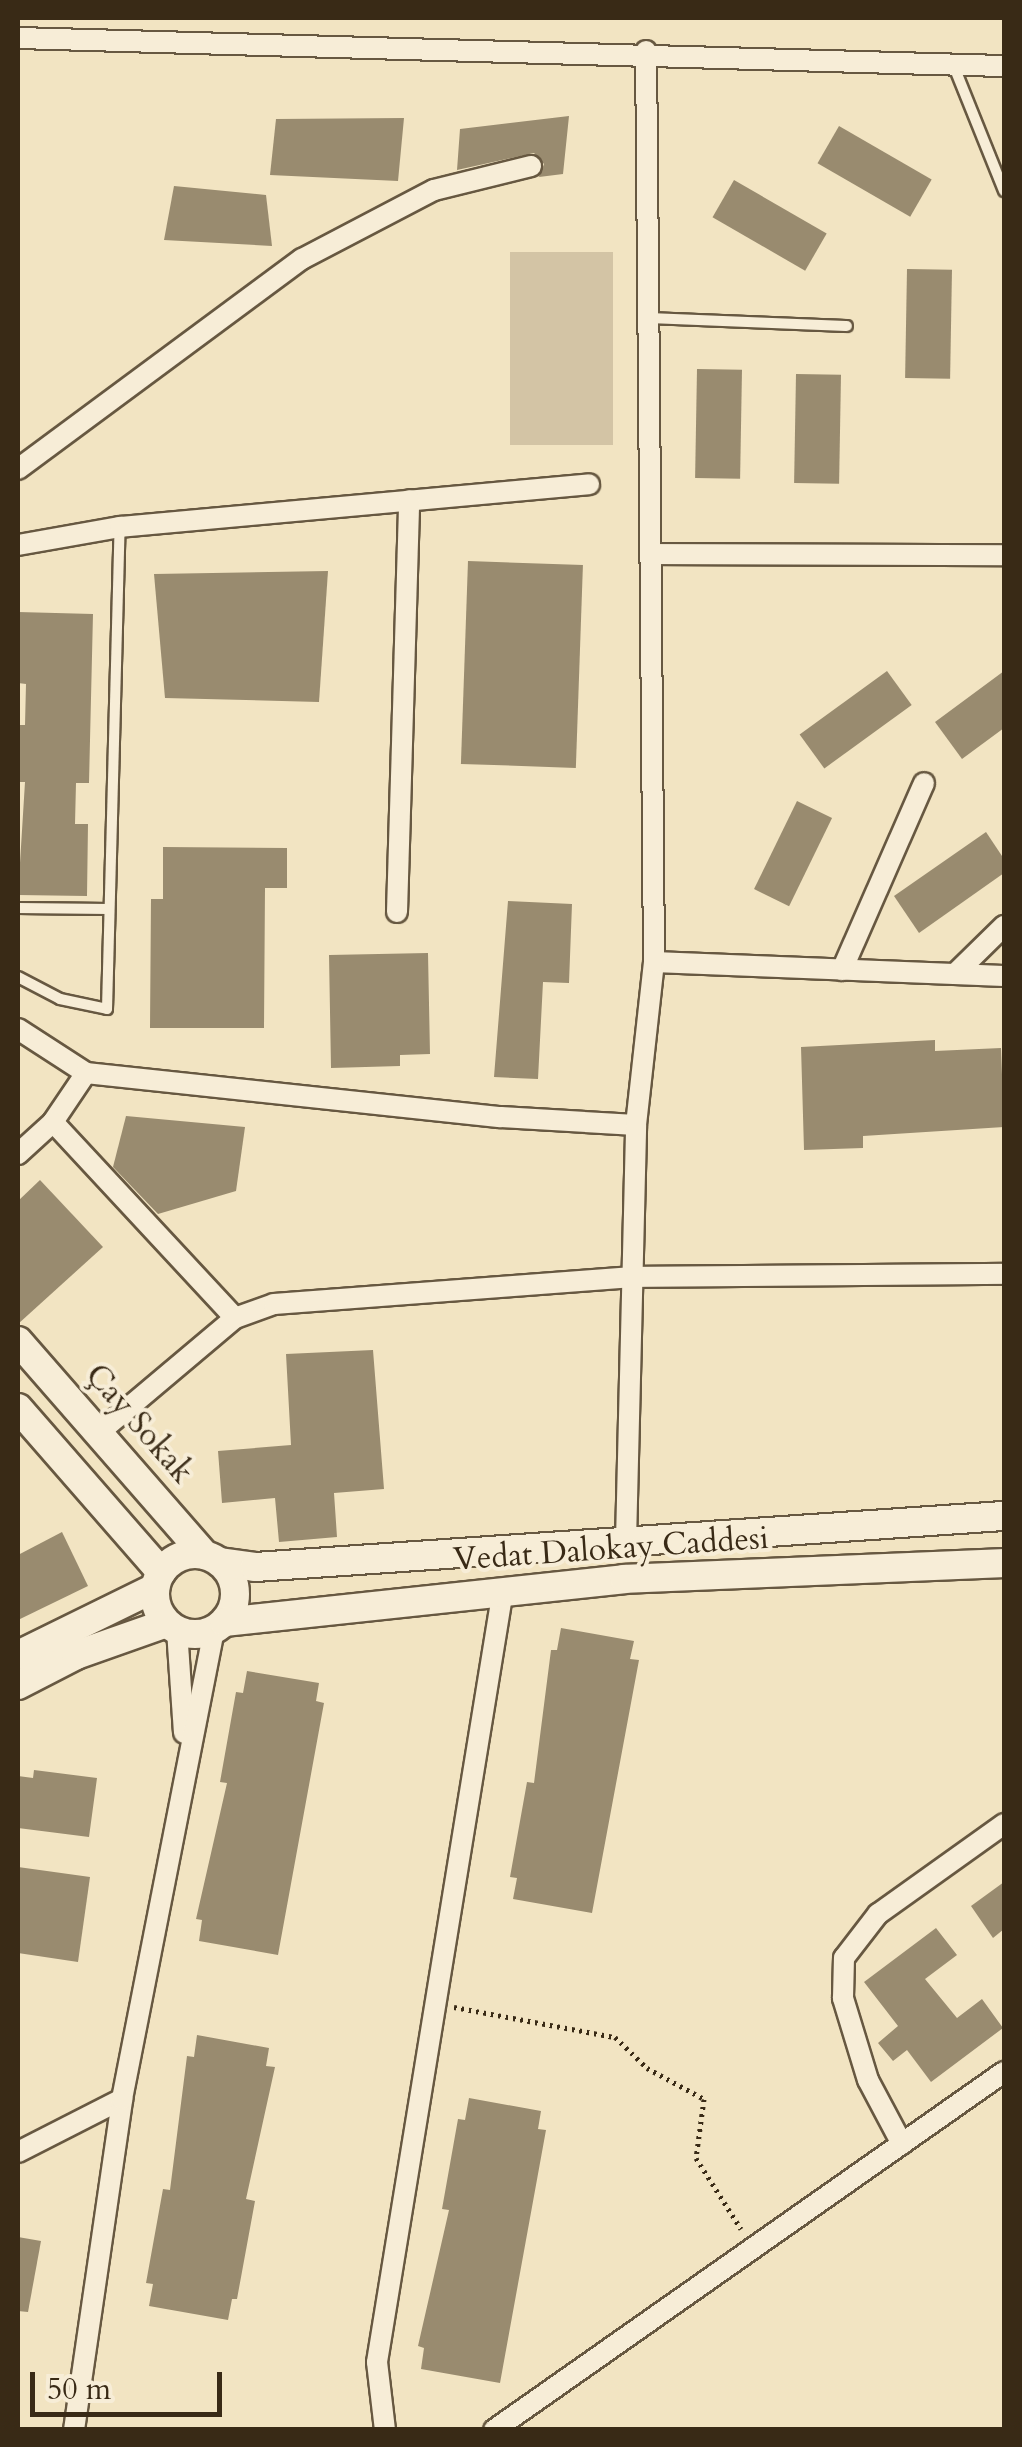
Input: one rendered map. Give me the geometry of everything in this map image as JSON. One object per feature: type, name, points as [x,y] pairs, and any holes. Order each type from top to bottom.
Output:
[{"type":"main road","name":"Çay Sokak","points":[[18,1342],[102,1430],[212,1558]]},
{"type":"main road","points":[[18,1408],[158,1580],[172,1626]]},
{"type":"main road","points":[[18,1654],[158,1580],[180,1556],[255,1567],[1004,1516]]},
{"type":"main road","points":[[18,1685],[76,1655],[172,1626],[219,1625],[234,1584],[212,1558]]},
{"type":"main road","name":"Vedat Dalokay Caddesi","points":[[219,1625],[624,1578],[1004,1563]]},
{"type":"street","points":[[18,38],[646,51],[1004,66]]},
{"type":"street","points":[[626,1542],[636,1124],[654,962],[646,51]]},
{"type":"street","points":[[18,469],[302,260],[434,190],[531,166]]},
{"type":"street","points":[[18,545],[120,527],[589,484]]},
{"type":"street","points":[[397,912],[409,500]]},
{"type":"street","points":[[651,554],[1004,555]]},
{"type":"street","points":[[842,970],[924,782]]},
{"type":"street","points":[[954,974],[1004,926]]},
{"type":"street","points":[[654,962],[1004,976]]},
{"type":"street","points":[[18,1029],[86,1073],[501,1117],[636,1124]]},
{"type":"street","points":[[18,1154],[53,1122],[86,1073]]},
{"type":"street","points":[[53,1122],[235,1318]]},
{"type":"street","points":[[102,1430],[235,1318],[274,1304],[633,1278],[1004,1274]]},
{"type":"street","points":[[385,2430],[377,2362],[503,1590]]},
{"type":"street","points":[[74,2430],[122,2099],[186,1756],[219,1625]]},
{"type":"street","points":[[172,1626],[186,1756]]},
{"type":"street","points":[[902,2144],[868,2080],[843,1998],[844,1958],[878,1914],[1004,1824]]},
{"type":"street","points":[[494,2430],[1004,2072]]},
{"type":"street","points":[[18,2152],[122,2099]]},
{"type":"lane","points":[[953,63],[1004,190]]},
{"type":"lane","points":[[647,318],[848,326]]},
{"type":"lane","points":[[18,977],[60,999],[107,1009],[120,527]]},
{"type":"lane","points":[[18,908],[110,908]]},
{"type":"path","points":[[436,2004],[615,2038],[647,2068],[704,2099],[696,2158],[741,2229]]},
{"type":"shaded area","points":[[510,252],[613,252],[613,445],[510,445]]},
{"type":"building","points":[[569,116],[563,174],[539,177],[544,164],[534,153],[457,170],[460,129]]},
{"type":"building","points":[[404,118],[398,181],[270,175],[276,119]]},
{"type":"building","points":[[839,126],[932,179],[910,217],[818,163]]},
{"type":"building","points":[[734,180],[827,234],[805,271],[712,217]]},
{"type":"building","points":[[174,186],[266,195],[272,246],[164,240]]},
{"type":"building","points":[[907,269],[952,270],[950,379],[905,378]]},
{"type":"building","points":[[697,369],[742,370],[740,479],[695,478]]},
{"type":"building","points":[[796,374],[841,375],[839,484],[794,483]]},
{"type":"building","points":[[468,561],[583,565],[576,768],[461,764]]},
{"type":"building","points":[[328,571],[319,702],[165,698],[154,574]]},
{"type":"building","points":[[18,612],[93,614],[89,783],[76,783],[75,824],[88,824],[87,896],[18,895],[25,782],[18,782],[18,725],[25,725],[26,684],[18,683]]},
{"type":"building","points":[[887,671],[912,705],[824,768],[800,734]]},
{"type":"building","points":[[1004,671],[1004,728],[962,759],[935,722]]},
{"type":"building","points":[[797,801],[832,818],[789,906],[754,889]]},
{"type":"building","points":[[986,832],[1004,859],[1004,873],[919,933],[894,896]]},
{"type":"building","points":[[163,847],[287,848],[287,888],[265,888],[264,1028],[150,1028],[151,899],[163,899]]},
{"type":"building","points":[[508,901],[572,904],[569,983],[543,982],[538,1079],[494,1077]]},
{"type":"building","points":[[428,953],[430,1054],[400,1055],[400,1066],[331,1068],[329,955]]},
{"type":"building","points":[[935,1040],[935,1051],[1001,1048],[1004,1127],[863,1136],[863,1148],[804,1150],[801,1047]]},
{"type":"building","points":[[126,1116],[245,1127],[236,1191],[158,1214],[113,1167]]},
{"type":"building","points":[[40,1180],[103,1247],[18,1324],[18,1201]]},
{"type":"building","points":[[373,1350],[384,1489],[334,1493],[337,1537],[279,1542],[275,1498],[222,1503],[218,1451],[291,1445],[286,1354]]},
{"type":"building","points":[[62,1532],[88,1586],[18,1620],[18,1555]]},
{"type":"building","points":[[561,1628],[634,1641],[630,1659],[639,1660],[592,1913],[513,1899],[517,1878],[510,1877],[527,1782],[534,1783],[551,1650],[557,1650]]},
{"type":"building","points":[[247,1671],[319,1683],[316,1701],[324,1703],[278,1955],[199,1941],[202,1920],[196,1919],[227,1783],[220,1782],[236,1692],[243,1693]]},
{"type":"building","points":[[34,1770],[97,1778],[89,1837],[18,1828],[18,1776],[33,1778]]},
{"type":"building","points":[[18,1867],[90,1877],[78,1962],[18,1953]]},
{"type":"building","points":[[1004,1882],[1004,1929],[993,1938],[971,1906]]},
{"type":"building","points":[[936,1928],[957,1955],[925,1979],[957,2018],[982,1999],[1003,2028],[931,2082],[907,2050],[893,2061],[878,2043],[898,2026],[864,1982]]},
{"type":"building","points":[[197,2035],[269,2048],[266,2066],[275,2067],[246,2199],[255,2201],[237,2299],[232,2299],[228,2320],[149,2306],[153,2284],[146,2283],[163,2189],[170,2190],[187,2056],[194,2057]]},
{"type":"building","points":[[469,2098],[541,2111],[538,2129],[546,2130],[500,2383],[421,2369],[424,2348],[418,2346],[449,2210],[442,2209],[458,2119],[465,2120]]},
{"type":"building","points":[[18,2237],[41,2241],[28,2312],[18,2311]]}]
